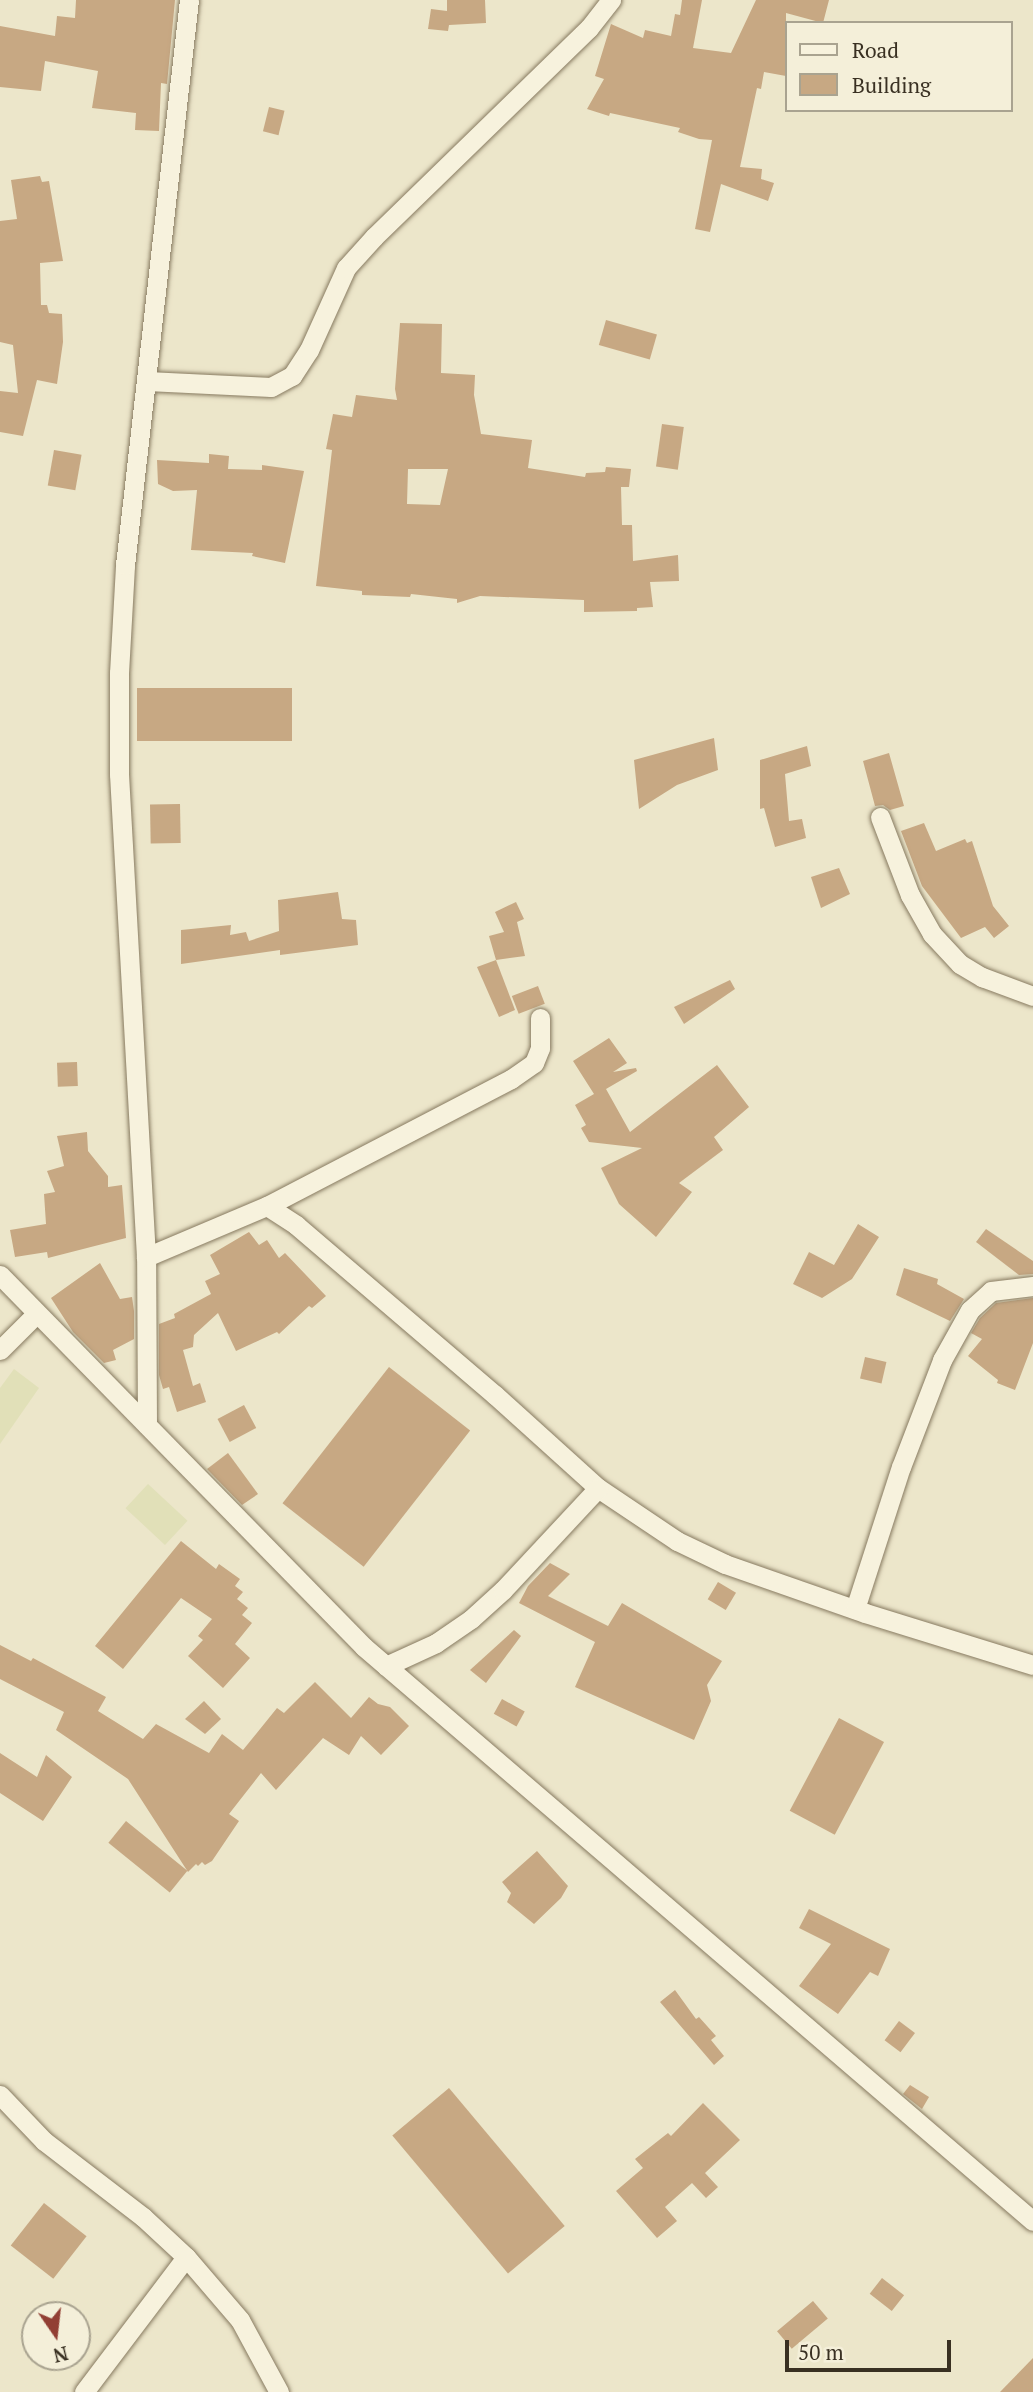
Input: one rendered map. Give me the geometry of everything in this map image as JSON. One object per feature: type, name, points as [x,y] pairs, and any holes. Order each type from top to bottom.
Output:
[{"type":"street","points":[[147,1425],[146,1257],[119,774],[119,673],[125,565],[189,0]]},
{"type":"street","points":[[147,381],[271,387],[292,376],[309,350],[346,268],[373,237],[589,28],[611,0]]},
{"type":"street","points":[[880,817],[910,895],[932,934],[960,964],[982,977],[1033,996]]},
{"type":"street","points":[[146,1257],[267,1206],[511,1079],[534,1063],[540,1048],[540,1018]]},
{"type":"street","points":[[267,1206],[296,1225],[495,1395],[598,1488],[677,1541],[725,1564],[855,1609],[1033,1665]]},
{"type":"street","points":[[0,1275],[223,1506],[386,1666],[1033,2221]]},
{"type":"street","points":[[855,1609],[901,1466],[942,1360],[970,1310],[991,1291],[1033,1286]]},
{"type":"street","points":[[0,1350],[36,1314]]},
{"type":"street","points":[[386,1666],[436,1643],[471,1619],[503,1590],[598,1488]]},
{"type":"street","points":[[0,2095],[44,2141],[144,2217],[186,2257],[240,2320],[279,2392]]},
{"type":"street","points":[[84,2392],[186,2257]]},
{"type":"green space","points":[[14,1369],[39,1388],[0,1444],[0,1388]]},
{"type":"green space","points":[[148,1484],[187,1521],[165,1545],[125,1508]]},
{"type":"building","points":[[76,0],[175,0],[167,84],[161,83],[159,131],[135,130],[136,113],[92,108],[98,71],[45,61],[41,91],[0,87],[0,26],[55,36],[57,16],[75,18]]},
{"type":"building","points":[[447,0],[485,0],[486,23],[449,25],[448,31],[428,29],[431,9],[447,11]]},
{"type":"building","points":[[682,0],[702,0],[693,48],[731,53],[756,0],[829,0],[824,21],[786,13],[785,76],[764,72],[761,89],[757,88],[740,167],[762,169],[761,179],[774,183],[768,201],[721,184],[710,232],[695,229],[712,140],[678,132],[680,128],[610,113],[609,116],[587,109],[604,79],[595,76],[611,24],[643,38],[645,30],[671,36],[675,14],[680,15]]},
{"type":"building","points":[[269,107],[285,111],[278,135],[263,131]]},
{"type":"building","points":[[40,176],[42,182],[49,181],[63,261],[40,263],[41,305],[47,305],[49,313],[62,314],[63,342],[57,384],[37,380],[23,436],[0,432],[0,391],[18,393],[13,345],[0,342],[0,221],[17,219],[11,180]]},
{"type":"building","points":[[606,320],[657,335],[650,360],[599,345]]},
{"type":"building","points":[[400,323],[442,324],[441,373],[475,375],[474,395],[481,434],[532,440],[528,468],[585,477],[586,473],[605,472],[606,467],[631,469],[629,487],[621,487],[622,525],[632,525],[633,561],[678,555],[679,581],[650,582],[653,607],[637,608],[637,611],[584,612],[584,600],[480,596],[457,603],[457,599],[411,594],[410,597],[362,595],[362,591],[316,586],[332,450],[326,449],[333,414],[352,417],[356,395],[397,400],[395,389]],"holes":[[[408,469],[448,469],[440,505],[407,504]]]},
{"type":"building","points":[[662,424],[684,427],[678,470],[656,467]]},
{"type":"building","points":[[54,450],[82,455],[75,490],[48,485]]},
{"type":"building","points":[[209,454],[229,456],[228,469],[262,470],[262,465],[304,471],[285,563],[252,556],[253,553],[191,550],[197,490],[173,491],[158,484],[157,460],[209,463]]},
{"type":"building","points":[[137,688],[292,688],[292,741],[137,741]]},
{"type":"building","points":[[714,738],[718,770],[677,785],[639,809],[634,760]]},
{"type":"building","points":[[807,746],[811,766],[785,774],[789,821],[802,819],[806,838],[775,847],[764,808],[760,809],[760,760]]},
{"type":"building","points":[[889,753],[904,806],[890,810],[883,805],[875,806],[863,761]]},
{"type":"building","points":[[180,804],[181,843],[151,844],[150,805]]},
{"type":"building","points":[[924,823],[936,851],[965,839],[967,843],[972,841],[993,906],[1009,926],[994,938],[985,927],[961,938],[922,886],[901,831]]},
{"type":"building","points":[[839,868],[850,894],[821,908],[811,877]]},
{"type":"building","points":[[338,892],[342,919],[356,920],[358,945],[280,955],[280,950],[181,964],[181,930],[231,925],[230,935],[246,932],[249,941],[279,931],[278,900]]},
{"type":"building","points":[[516,902],[524,919],[517,922],[525,956],[496,960],[489,936],[504,932],[495,912]]},
{"type":"building","points":[[496,960],[515,1010],[499,1017],[477,967]]},
{"type":"building","points":[[730,980],[735,989],[684,1024],[674,1007]]},
{"type":"building","points":[[538,986],[545,1004],[519,1014],[512,996]]},
{"type":"building","points":[[609,1038],[627,1063],[613,1072],[636,1068],[637,1071],[606,1089],[630,1132],[717,1065],[749,1107],[714,1137],[723,1150],[679,1183],[692,1192],[656,1237],[619,1204],[601,1168],[642,1148],[589,1142],[581,1128],[586,1125],[575,1105],[594,1094],[573,1061]]},
{"type":"building","points":[[77,1062],[78,1086],[58,1087],[57,1063]]},
{"type":"building","points":[[87,1132],[88,1151],[108,1176],[108,1187],[122,1185],[126,1238],[48,1258],[47,1252],[15,1257],[10,1230],[46,1224],[44,1194],[55,1192],[47,1171],[64,1166],[57,1136]]},
{"type":"building","points":[[858,1224],[879,1237],[852,1279],[822,1298],[793,1284],[809,1252],[834,1265]]},
{"type":"building","points":[[986,1229],[1033,1261],[1033,1274],[1019,1275],[976,1242]]},
{"type":"building","points":[[249,1232],[259,1245],[267,1240],[279,1258],[285,1253],[326,1296],[312,1308],[309,1306],[279,1334],[277,1332],[236,1351],[218,1313],[194,1335],[193,1347],[183,1350],[193,1386],[200,1383],[206,1402],[177,1412],[169,1387],[163,1389],[159,1375],[159,1324],[175,1318],[174,1314],[211,1294],[205,1281],[220,1274],[210,1255]]},
{"type":"building","points":[[100,1263],[120,1299],[132,1297],[134,1311],[134,1339],[113,1350],[116,1360],[104,1363],[73,1332],[51,1298]]},
{"type":"building","points":[[904,1268],[938,1279],[937,1284],[964,1299],[950,1321],[896,1295]]},
{"type":"building","points":[[1033,1298],[1033,1343],[1015,1390],[997,1383],[998,1380],[968,1356],[982,1339],[971,1333],[980,1318],[996,1303]]},
{"type":"building","points":[[865,1357],[886,1362],[881,1383],[860,1378]]},
{"type":"building","points":[[389,1367],[470,1430],[364,1567],[282,1503]]},
{"type":"building","points":[[244,1405],[256,1428],[230,1442],[218,1419]]},
{"type":"building","points":[[228,1453],[258,1494],[242,1505],[207,1469]]},
{"type":"building","points":[[181,1541],[216,1569],[219,1564],[240,1579],[235,1586],[243,1592],[237,1599],[248,1608],[242,1615],[252,1623],[235,1644],[250,1658],[223,1688],[188,1656],[203,1640],[198,1636],[212,1619],[181,1598],[123,1669],[95,1646]]},
{"type":"building","points":[[550,1563],[570,1574],[548,1596],[608,1626],[622,1603],[722,1661],[707,1685],[711,1701],[694,1740],[575,1687],[595,1642],[519,1603],[528,1586]]},
{"type":"building","points":[[718,1582],[736,1593],[726,1610],[708,1599]]},
{"type":"building","points":[[514,1630],[521,1636],[486,1683],[470,1670]]},
{"type":"building","points":[[0,1645],[31,1661],[33,1658],[106,1697],[98,1711],[143,1739],[156,1724],[209,1753],[222,1734],[243,1750],[277,1708],[284,1713],[315,1682],[351,1718],[369,1697],[378,1704],[390,1707],[409,1726],[381,1755],[361,1736],[349,1755],[323,1738],[276,1790],[261,1773],[229,1814],[239,1821],[212,1861],[205,1865],[202,1862],[198,1866],[196,1864],[188,1872],[128,1779],[56,1730],[64,1712],[0,1679]]},
{"type":"building","points":[[502,1699],[525,1712],[516,1726],[494,1714]]},
{"type":"building","points":[[204,1701],[221,1719],[205,1734],[185,1719]]},
{"type":"building","points":[[839,1718],[884,1742],[835,1835],[790,1811]]},
{"type":"building","points":[[0,1753],[37,1777],[46,1755],[72,1777],[43,1821],[0,1793]]},
{"type":"building","points":[[126,1821],[187,1871],[170,1892],[108,1843]]},
{"type":"building","points":[[537,1851],[568,1886],[561,1898],[534,1924],[507,1902],[511,1893],[502,1882]]},
{"type":"building","points":[[809,1909],[890,1949],[878,1976],[870,1972],[838,2014],[799,1986],[831,1944],[799,1928]]},
{"type":"building","points":[[675,1990],[696,2019],[699,2017],[716,2036],[711,2040],[724,2056],[714,2065],[660,2002]]},
{"type":"building","points":[[899,2021],[915,2033],[901,2052],[885,2040]]},
{"type":"building","points":[[910,2085],[929,2097],[922,2109],[903,2094]]},
{"type":"building","points":[[449,2088],[565,2226],[508,2273],[392,2136]]},
{"type":"building","points":[[703,2103],[740,2140],[705,2173],[718,2187],[706,2198],[692,2183],[665,2207],[677,2221],[657,2238],[616,2191],[643,2168],[635,2159],[668,2133],[671,2136]]},
{"type":"building","points":[[44,2203],[87,2236],[53,2279],[11,2246]]},
{"type":"building","points":[[882,2278],[904,2295],[892,2311],[870,2294]]},
{"type":"building","points":[[813,2301],[828,2319],[792,2349],[777,2331]]},
{"type":"building","points":[[1033,2358],[1033,2392],[1000,2392]]}]
